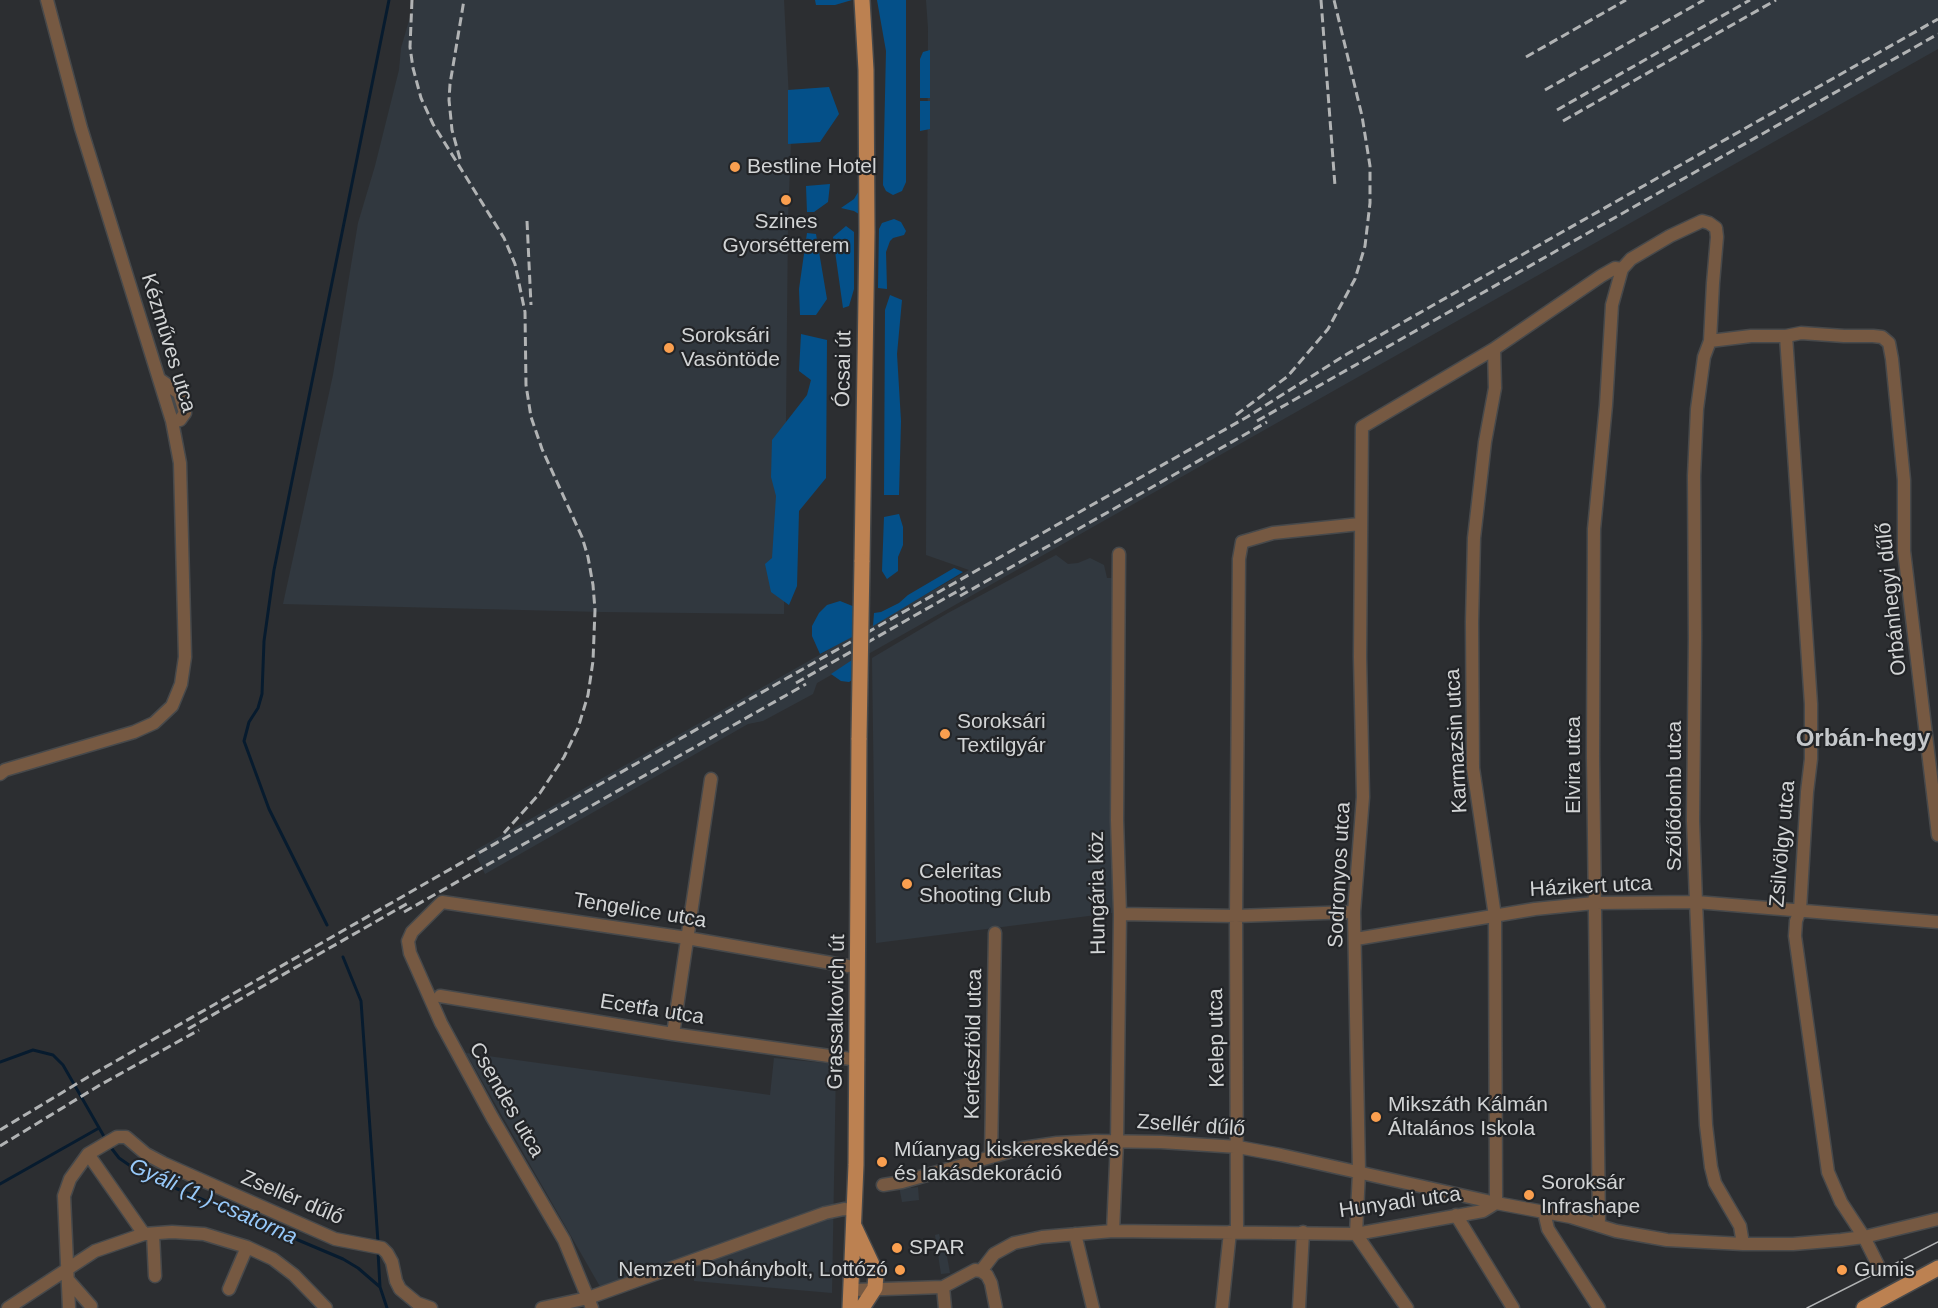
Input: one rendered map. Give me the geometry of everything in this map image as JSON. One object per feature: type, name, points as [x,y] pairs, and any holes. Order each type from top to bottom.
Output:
[{"type":"main road","name":"Ócsai út","points":[[859,738],[867,232],[866,70],[862,0]]},
{"type":"main road","name":"Grassalkovich út","points":[[850,1308],[855,1210],[858,1060],[859,738]]},
{"type":"main road","points":[[854,1226],[876,1273],[875,1288],[862,1308]]},
{"type":"main road","points":[[1864,1308],[1938,1268]]},
{"type":"street","name":"Kézműves utca","points":[[0,774],[5,770],[134,732],[154,723],[172,706],[181,684],[185,657],[180,462],[172,421],[180,420],[185,413],[179,393],[159,379],[81,128],[47,0]]},
{"type":"street","name":"Szőlődomb utca","points":[[1622,268],[1631,259],[1648,249],[1702,221],[1716,228],[1710,341],[1704,357],[1697,409],[1694,476],[1693,821],[1706,1125],[1715,1183],[1740,1226],[1743,1244]]},
{"type":"street","points":[[1494,349],[1601,276],[1615,268],[1622,268]]},
{"type":"street","name":"Elvira utca","points":[[1599,1226],[1594,903],[1594,529],[1606,405],[1612,305],[1622,268]]},
{"type":"street","name":"Orbánhegyi dűlő","points":[[1786,336],[1802,333],[1882,337],[1889,343],[1904,480],[1904,551],[1938,835]]},
{"type":"street","points":[[1710,341],[1751,336],[1786,336]]},
{"type":"street","name":"Zsilvölgy utca","points":[[1786,336],[1812,704],[1811,759],[1800,910],[1796,921],[1795,936],[1828,1172],[1841,1202],[1864,1237],[1878,1265]]},
{"type":"street","name":"Sodronyos utca","points":[[1356,1234],[1359,1172],[1354,912],[1363,797],[1360,524],[1362,427],[1494,349]]},
{"type":"street","name":"Karmazsin utca","points":[[1494,349],[1495,388],[1485,442],[1474,538],[1472,622],[1473,768],[1495,916],[1496,1203]]},
{"type":"street","name":"Kelep utca","points":[[1222,1308],[1234,1232],[1238,1147],[1236,916],[1239,559],[1242,542],[1274,533],[1360,524]]},
{"type":"street","name":"Hungária köz","points":[[1113,1231],[1117,1142],[1120,914],[1117,820],[1119,554]]},
{"type":"street","points":[[673,1034],[711,778]]},
{"type":"street","name":"Tengelice utca","points":[[431,913],[442,902],[687,938],[848,966]]},
{"type":"street","name":"Házikert utca","points":[[1356,939],[1535,909],[1594,903],[1696,902],[1938,922]]},
{"type":"street","points":[[1120,914],[1236,916],[1354,912]]},
{"type":"street","name":"Csendes utca","points":[[431,913],[412,932],[408,940],[411,953],[441,1023],[462,1064],[564,1240],[590,1303]]},
{"type":"street","name":"Kertészföld utca","points":[[991,1155],[995,933]]},
{"type":"street","name":"Ecetfa utca","points":[[440,996],[673,1034],[858,1060]]},
{"type":"street","name":"Zsellér dűlő","points":[[92,1151],[117,1137],[126,1137],[146,1154],[163,1163],[325,1235],[382,1248],[392,1262],[400,1289],[417,1303],[431,1308]]},
{"type":"street","name":"Zsellér dűlő","points":[[883,1185],[902,1182],[991,1155],[1057,1143],[1161,1142],[1238,1147],[1496,1203]]},
{"type":"street","points":[[69,1308],[64,1196],[70,1179],[92,1151],[149,1234],[155,1276]]},
{"type":"street","points":[[1496,1203],[1544,1212],[1616,1232],[1667,1240],[1743,1244],[1793,1244],[1864,1237],[1938,1219]]},
{"type":"street","name":"Hunyadi utca","points":[[875,1288],[943,1287],[975,1270],[981,1271],[994,1254],[1014,1243],[1042,1237],[1113,1231],[1356,1234],[1483,1211],[1496,1203]]},
{"type":"street","points":[[542,1308],[590,1303],[825,1213],[844,1209],[855,1210]]},
{"type":"street","points":[[1544,1212],[1548,1229],[1599,1308]]},
{"type":"street","points":[[1456,1215],[1513,1308]]},
{"type":"street","points":[[8,1308],[68,1275],[95,1251],[149,1234],[172,1232],[204,1234],[247,1247],[273,1260],[294,1275],[322,1307]]},
{"type":"street","points":[[1299,1308],[1303,1232]]},
{"type":"street","points":[[1074,1234],[1093,1308]]},
{"type":"street","points":[[1356,1234],[1407,1308]]},
{"type":"street","points":[[229,1289],[247,1247]]},
{"type":"street","points":[[981,1271],[987,1275],[991,1283],[996,1308]]},
{"type":"street","points":[[68,1275],[91,1306]]},
{"type":"street","points":[[850,1287],[855,1290],[875,1288],[873,1308]]},
{"type":"street","points":[[943,1287],[945,1308]]},
{"type":"shaded area","points":[[415,0],[784,0],[791,140],[788,219],[784,614],[283,604],[333,375],[358,223],[375,166],[399,70],[401,48]]},
{"type":"shaded area","points":[[815,0],[852,0],[835,5],[816,5]]},
{"type":"shaded area","points":[[877,0],[906,0],[906,182],[902,191],[893,195],[886,191],[883,185],[886,51]]},
{"type":"shaded area","points":[[926,0],[1938,0],[1938,49],[817,683],[813,694],[763,721],[748,724],[485,874],[474,851],[969,570],[926,555],[928,28]]},
{"type":"shaded area","points":[[930,50],[930,98],[920,98],[920,59],[923,52]]},
{"type":"shaded area","points":[[829,87],[839,114],[820,142],[788,144],[788,90]]},
{"type":"shaded area","points":[[920,101],[930,101],[930,129],[920,131]]},
{"type":"shaded area","points":[[830,184],[828,202],[814,212],[807,212],[806,186]]},
{"type":"shaded area","points":[[860,189],[862,216],[854,211],[841,208],[854,199]]},
{"type":"shaded area","points":[[894,219],[901,222],[906,231],[904,235],[890,241],[886,252],[887,289],[878,288],[879,229],[882,223]]},
{"type":"shaded area","points":[[846,226],[854,232],[854,289],[849,306],[843,308],[833,237]]},
{"type":"shaded area","points":[[807,233],[816,234],[827,299],[816,315],[800,315],[799,289]]},
{"type":"shaded area","points":[[890,295],[902,300],[897,354],[901,421],[899,495],[884,495],[885,310]]},
{"type":"shaded area","points":[[801,334],[827,340],[826,478],[799,511],[797,586],[789,605],[771,592],[765,564],[772,558],[776,496],[771,477],[772,440],[807,395],[811,380],[799,371]]},
{"type":"shaded area","points":[[899,514],[903,527],[903,545],[898,557],[898,571],[887,579],[882,571],[884,517]]},
{"type":"shaded area","points":[[1056,555],[1068,564],[1090,558],[1104,565],[1107,578],[1115,578],[1112,913],[876,943],[872,658],[948,613]]},
{"type":"shaded area","points":[[954,568],[963,572],[873,626],[874,613],[899,603],[908,595]]},
{"type":"shaded area","points":[[840,601],[855,607],[854,636],[820,654],[812,636],[812,626],[819,613],[827,605]]},
{"type":"shaded area","points":[[855,658],[854,679],[849,682],[841,681],[831,674]]},
{"type":"shaded area","points":[[466,1053],[770,1095],[774,1058],[836,1064],[832,1293],[694,1281],[694,1269],[606,1297]]},
{"type":"shaded area","points":[[909,1184],[911,1188],[918,1187],[919,1200],[902,1202],[899,1186]]},
{"type":"shaded area","points":[[939,1234],[941,1242],[955,1239],[956,1249],[946,1251],[950,1273],[941,1274],[935,1235]]},
{"type":"waterway","points":[[327,925],[269,809],[244,741],[249,722],[258,708],[262,694],[264,641],[274,570],[389,0]]},
{"type":"waterway","points":[[343,957],[361,1001],[378,1242]]},
{"type":"waterway","name":"Gyáli (1.)-csatorna","points":[[0,1062],[33,1050],[53,1055],[63,1065],[106,1140]]},
{"type":"waterway","points":[[0,1184],[99,1128]]},
{"type":"waterway","name":"Gyáli (1.)-csatorna","points":[[109,1145],[119,1158],[142,1174],[343,1259],[358,1268],[380,1287],[387,1308]]},
{"type":"waterway","points":[[378,1252],[380,1287]]},
{"type":"tram line","points":[[1807,1308],[1938,1242]]},
{"type":"railway","points":[[412,0],[410,47],[421,98],[433,124],[504,238],[515,264],[525,312],[526,385],[531,417],[542,449],[582,537],[593,585],[595,610],[593,661],[588,695],[578,728],[564,757],[540,793],[504,833]]},
{"type":"railway","points":[[460,159],[452,130],[449,100],[464,0]]},
{"type":"railway","points":[[1321,0],[1335,186]]},
{"type":"railway","points":[[1236,415],[1288,376],[1328,329],[1355,279],[1365,246],[1370,203],[1370,166],[1362,116],[1334,0]]},
{"type":"railway","points":[[1526,57],[1626,0]]},
{"type":"railway","points":[[1545,90],[1704,0]]},
{"type":"railway","points":[[1557,110],[1750,0]]},
{"type":"railway","points":[[1563,121],[1776,0]]},
{"type":"railway","points":[[0,1130],[454,867],[1247,417],[1347,354],[1938,19]]},
{"type":"railway","points":[[1257,421],[1938,34]]},
{"type":"railway","points":[[527,221],[531,305]]},
{"type":"railway","points":[[960,596],[1267,422]]},
{"type":"railway","points":[[796,683],[965,587]]},
{"type":"railway","points":[[404,912],[806,684]]},
{"type":"railway","points":[[188,1029],[410,902]]},
{"type":"railway","points":[[0,1146],[100,1085],[199,1030]]},
{"type":"place","name":"Bestline Hotel","points":[[735,167]]},
{"type":"place","name":"Szines Gyorsétterem","points":[[786,200]]},
{"type":"place","name":"Soroksári Vasöntöde","points":[[669,348]]},
{"type":"place","name":"Soroksári Textilgyár","points":[[945,734]]},
{"type":"place","name":"Celeritas Shooting Club","points":[[907,884]]},
{"type":"place","name":"Mikszáth Kálmán Általános Iskola","points":[[1376,1117]]},
{"type":"place","name":"Műanyag kiskereskedés és lakásdekoráció","points":[[882,1162]]},
{"type":"place","name":"Soroksár Infrashape","points":[[1529,1195]]},
{"type":"place","name":"SPAR","points":[[897,1248]]},
{"type":"place","name":"Nemzeti Dohánybolt, Lottózó","points":[[900,1270]]},
{"type":"place","name":"Gumis","points":[[1842,1270]]},
{"type":"district","name":"Orbán-hegy","points":[[1863,739]]}]
